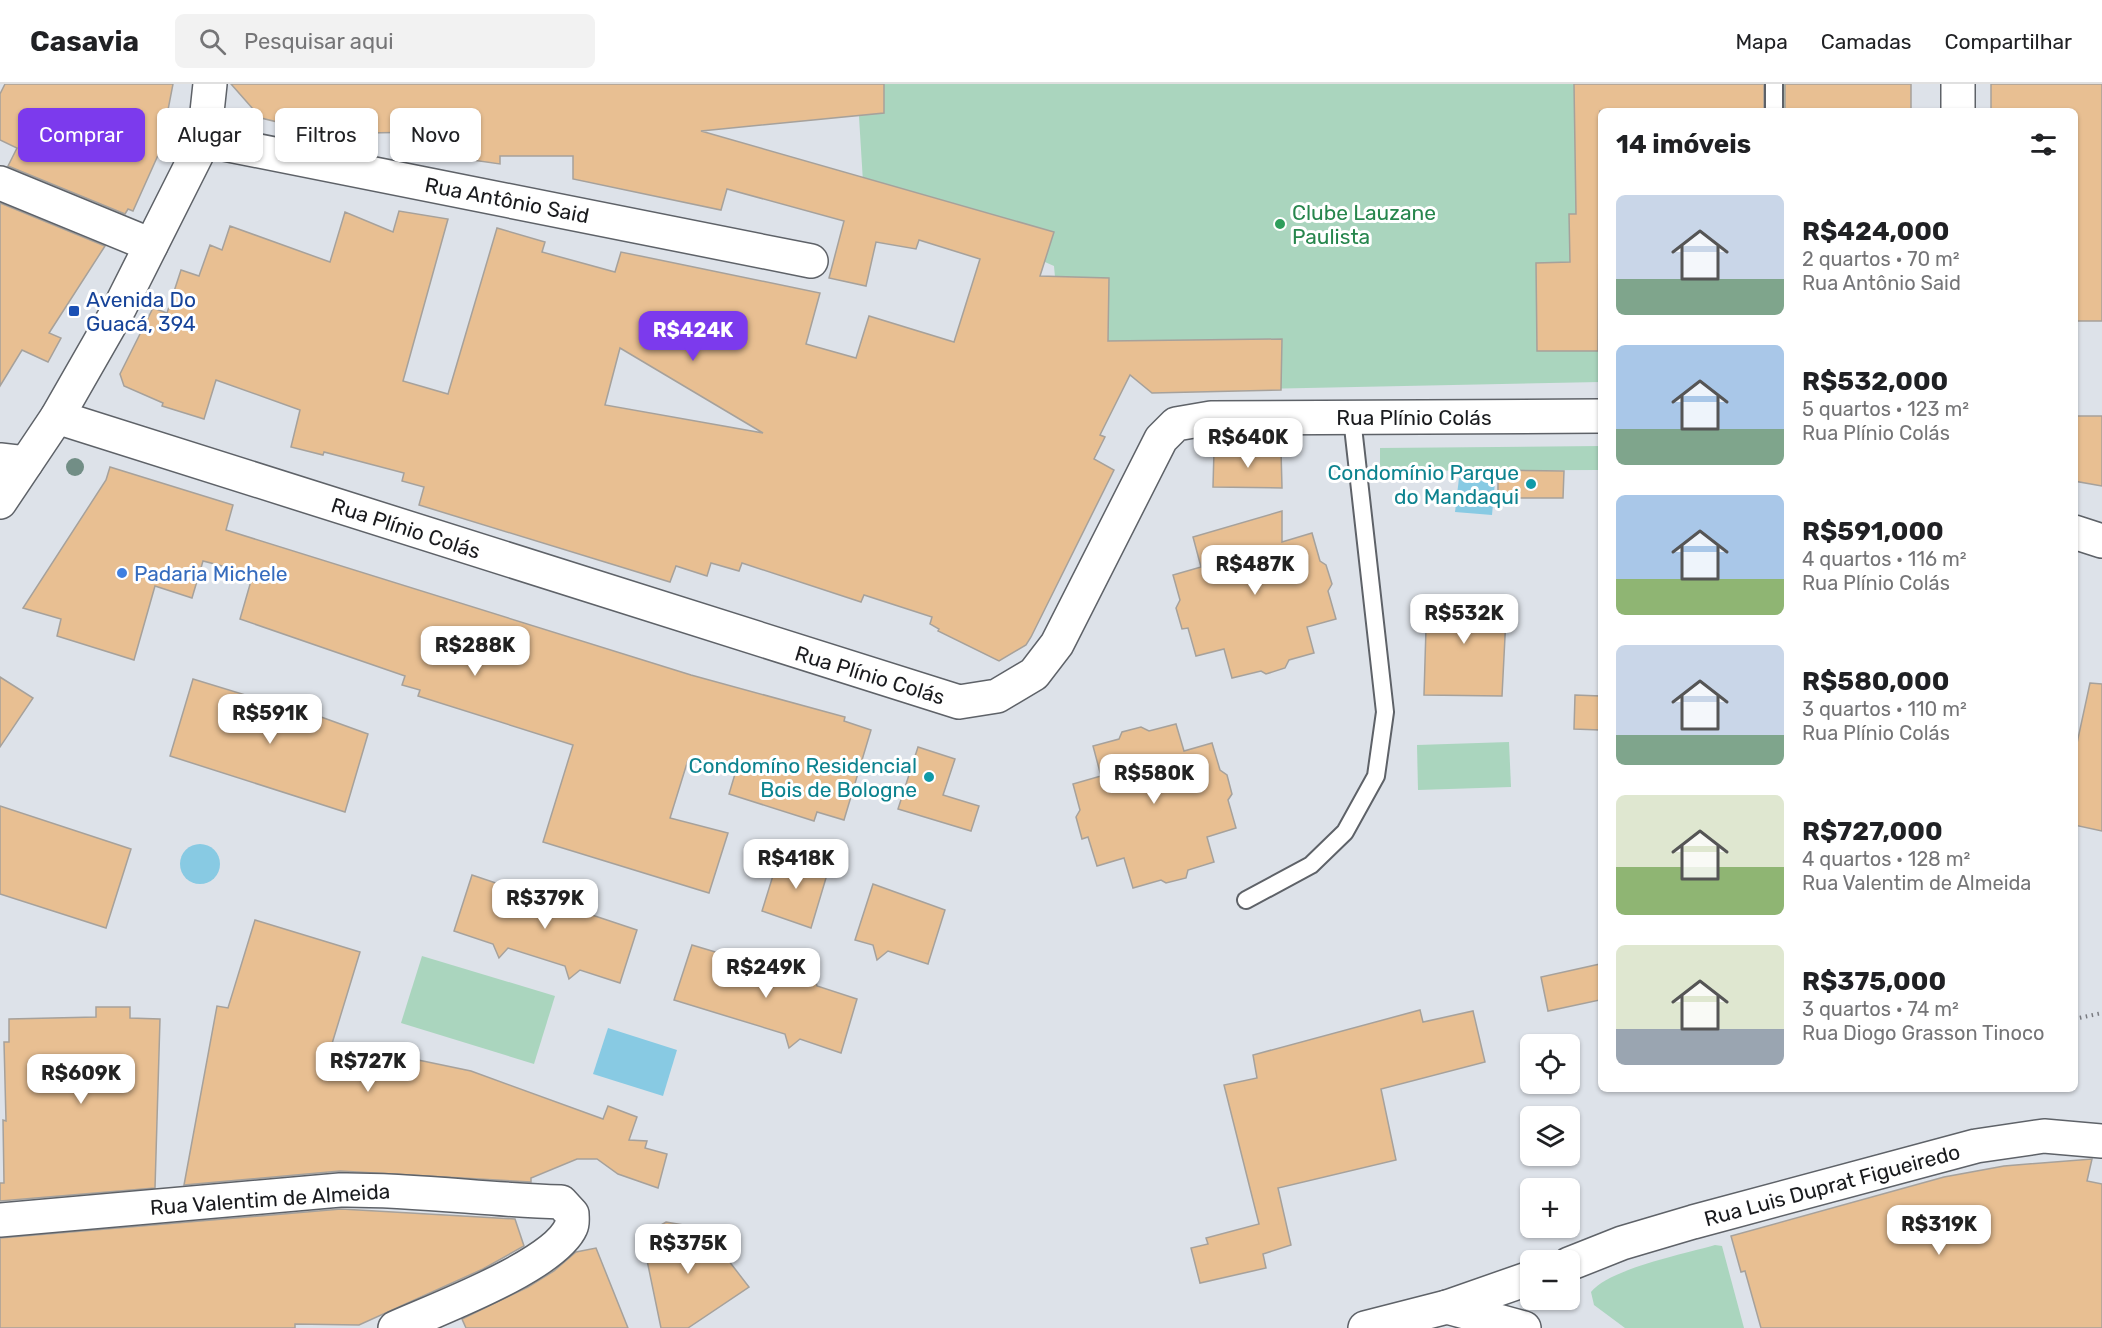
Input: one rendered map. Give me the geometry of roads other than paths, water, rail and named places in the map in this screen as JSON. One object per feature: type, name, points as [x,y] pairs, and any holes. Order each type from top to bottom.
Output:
[{"type":"street","points":[[207,108],[210,84]]},
{"type":"street","points":[[1958,108],[1959,84]]},
{"type":"street","name":"Rua Antônio Said","points":[[263,152],[811,261]]},
{"type":"street","points":[[0,502],[13,462],[57,417],[120,307],[193,162]]},
{"type":"street","points":[[0,183],[151,244]]},
{"type":"street","name":"Rua Plínio Colás","points":[[57,417],[959,702],[997,696],[1034,674],[1057,644],[1161,440],[1176,424],[1211,418],[1598,416]]},
{"type":"street","points":[[2078,533],[2102,541]]},
{"type":"street","name":"Rua Luis Duprat Figueiredo","points":[[1580,1260],[1622,1243],[1693,1222],[1976,1146],[2044,1136],[2102,1141]]},
{"type":"street","name":"Rua Valentim de Almeida","points":[[0,1220],[328,1191],[389,1190],[492,1200],[561,1202],[572,1214],[572,1226],[561,1242],[513,1275],[395,1328]]},
{"type":"street","points":[[1365,1328],[1447,1307],[1520,1281]]},
{"type":"street","points":[[1447,1307],[1524,1328]]},
{"type":"lane","points":[[1774,84],[1774,108]]},
{"type":"lane","points":[[1246,900],[1311,865],[1345,832],[1376,776],[1385,712],[1352,418]]},
{"type":"water","points":[[1459,478],[1495,482],[1492,515],[1455,512]]},
{"type":"water","points":[[200,844],[214,850],[220,864],[214,878],[200,884],[186,878],[180,864],[186,850]]},
{"type":"water","points":[[608,1028],[677,1050],[663,1096],[593,1074]]},
{"type":"place","name":"Clube Lauzane Paulista","points":[[1280,224]]},
{"type":"place","name":"Avenida Do Guacá, 394","points":[[74,311]]},
{"type":"place","name":"Condomínio Parque do Mandaqui","points":[[1531,484]]},
{"type":"place","name":"Padaria Michele","points":[[122,573]]},
{"type":"place","name":"Condomíno Residencial Bois de Bologne","points":[[929,777]]}]
